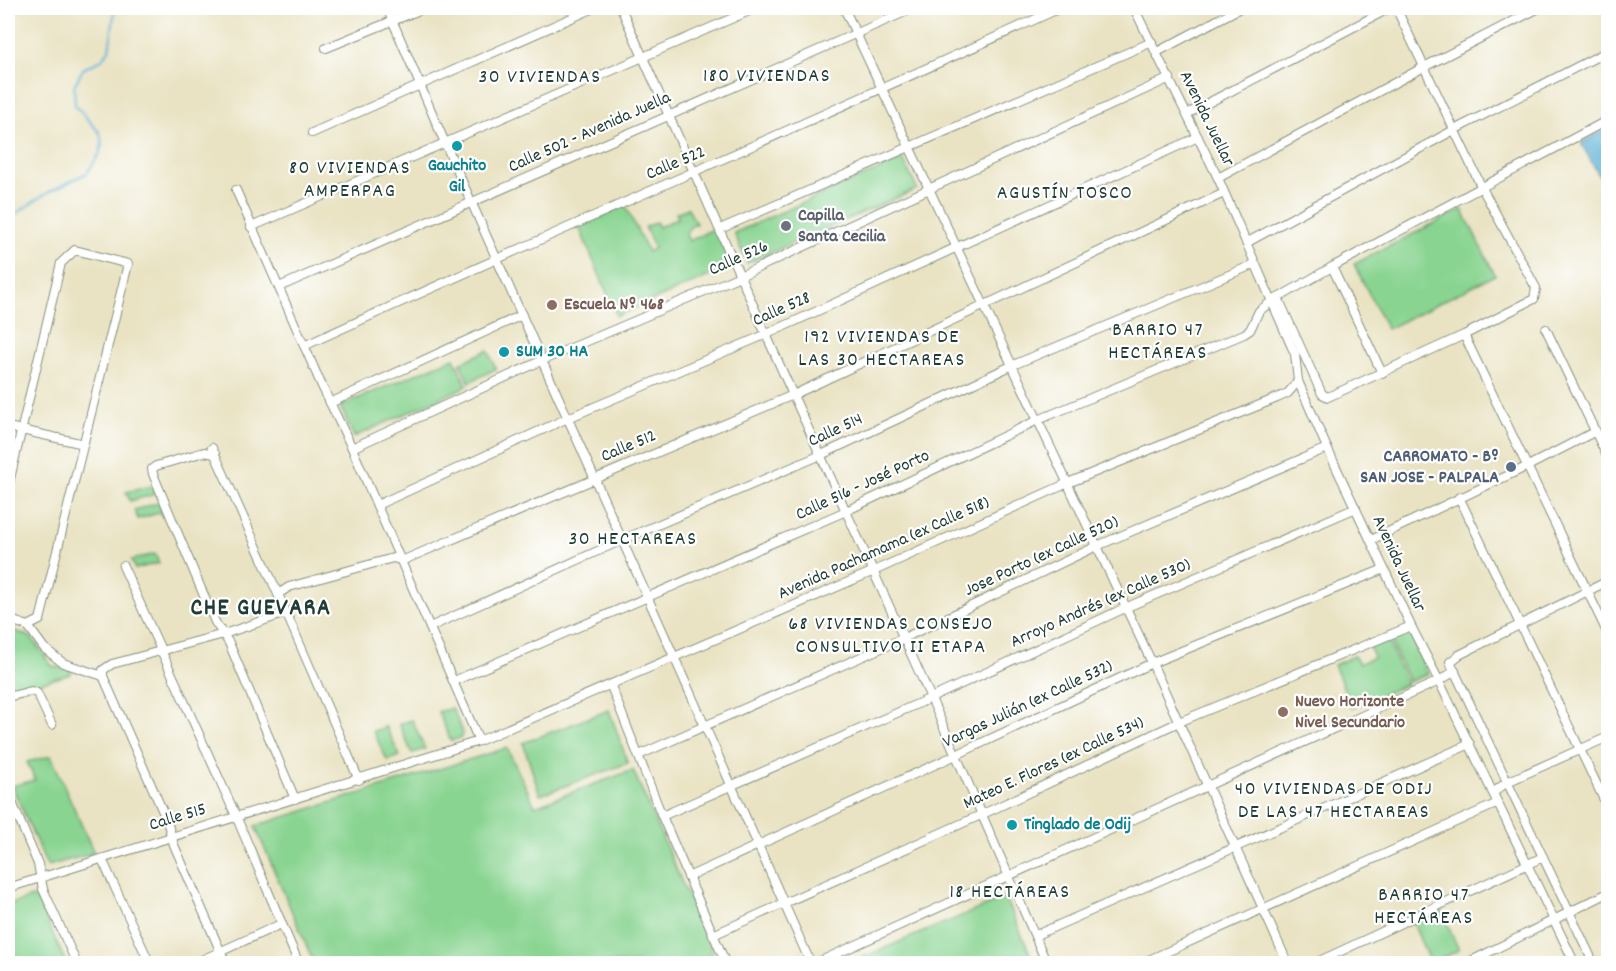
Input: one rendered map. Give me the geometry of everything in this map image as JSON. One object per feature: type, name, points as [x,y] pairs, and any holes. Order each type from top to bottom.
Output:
[{"type":"street","points":[[387,8],[733,785],[757,845],[812,963],[1011,877],[1439,681],[1455,671]]},
{"type":"street","points":[[326,48],[424,8]]},
{"type":"street","points":[[312,133],[594,8]]},
{"type":"street","points":[[621,8],[983,814],[1047,963]]},
{"type":"street","points":[[251,227],[756,8]]},
{"type":"street","points":[[844,8],[1152,663],[1288,963]]},
{"type":"street","name":"Calle 502 - Avenida Juella","points":[[279,288],[914,8]]},
{"type":"street","name":"Calle 522","points":[[304,346],[497,257],[882,90],[1060,8]]},
{"type":"street","name":"Avenida Juellar","points":[[1134,8],[1218,178],[1255,264],[1274,300],[1295,354],[1298,381],[1327,448],[1575,963]]},
{"type":"street","points":[[1157,52],[1240,8]]},
{"type":"street","points":[[1187,114],[1390,8]]},
{"type":"street","points":[[1396,8],[1482,188],[1536,288],[1534,299],[1382,373],[1328,397],[1322,394],[1274,300],[1332,267],[1482,188],[1608,120]]},
{"type":"street","points":[[1218,178],[1539,8]]},
{"type":"street","points":[[720,229],[1152,42]]},
{"type":"street","points":[[1246,243],[1454,130],[1608,51]]},
{"type":"street","name":"Calle 526","points":[[352,448],[543,360],[741,276],[1170,78]]},
{"type":"street","name":"Calle 528","points":[[376,506],[568,418],[767,334],[1198,137]]},
{"type":"street","points":[[236,190],[304,346],[352,448],[478,741]]},
{"type":"street","name":"Calle 512","points":[[278,594],[289,587],[358,567],[393,558],[400,560],[793,395],[1224,193]]},
{"type":"street","points":[[8,487],[61,263],[75,250],[128,264],[40,620],[28,626]]},
{"type":"street","name":"Calle 514","points":[[430,627],[622,540],[821,455],[1012,365],[1255,264]]},
{"type":"street","points":[[1332,267],[1382,373]]},
{"type":"street","name":"Calle 516 - José Porto","points":[[454,681],[846,511],[1038,420],[1244,334],[1250,330],[1259,311],[1274,300]]},
{"type":"street","points":[[330,403],[522,315]]},
{"type":"street","points":[[1546,329],[1608,458]]},
{"type":"street","points":[[1464,335],[1608,634]]},
{"type":"street","name":"Avenida Pachamama (ex Calle 518)","points":[[359,780],[478,741],[611,686],[1068,483],[1277,398],[1288,393],[1298,381]]},
{"type":"street","points":[[8,427],[84,444]]},
{"type":"street","points":[[1371,540],[1528,466],[1596,431]]},
{"type":"street","name":"Jose Porto (ex Calle 520)","points":[[639,755],[904,638],[1097,546],[1327,448]]},
{"type":"street","points":[[295,799],[224,634],[215,622],[153,470],[156,466],[213,451],[359,780]]},
{"type":"street","points":[[1459,497],[1608,808]]},
{"type":"street","name":"Arroyo Andrés (ex Calle 530)","points":[[662,816],[931,698],[1125,608],[1356,508]]},
{"type":"street","points":[[123,566],[236,816],[299,963]]},
{"type":"street","name":"Vargas Julián (ex Calle 532)","points":[[688,877],[956,756],[1152,663],[1384,569]]},
{"type":"street","points":[[1594,963],[1450,662],[1459,655],[1608,581]]},
{"type":"street","points":[[103,673],[112,664],[224,634],[286,613]]},
{"type":"street","points":[[8,619],[28,626],[44,648],[63,663],[103,673]]},
{"type":"street","name":"Mateo E. Flores (ex Calle 534)","points":[[713,934],[983,814],[1179,722],[1411,626]]},
{"type":"street","points":[[103,673],[226,963]]},
{"type":"street","points":[[611,686],[662,816],[726,963]]},
{"type":"street","points":[[8,697],[31,691],[37,693],[52,725]]},
{"type":"street","points":[[1493,793],[1507,782],[1608,737]]},
{"type":"street","points":[[1036,935],[1470,744]]},
{"type":"street","name":"Calle 515","points":[[8,888],[359,780]]},
{"type":"street","points":[[8,793],[38,864],[43,889],[76,963]]},
{"type":"street","points":[[1140,963],[1498,803]]},
{"type":"street","points":[[1313,963],[1543,857]]},
{"type":"street","points":[[102,859],[150,963]]},
{"type":"street","points":[[1464,963],[1555,921],[1608,893]]},
{"type":"street","points":[[193,963],[281,924]]},
{"type":"green space","points":[[903,159],[917,189],[747,263],[734,233]]},
{"type":"green space","points":[[625,205],[648,252],[654,248],[645,227],[656,222],[659,227],[678,218],[676,213],[688,208],[696,224],[690,227],[686,234],[689,241],[715,228],[729,259],[730,267],[617,316],[579,227]]},
{"type":"green space","points":[[1462,209],[1495,275],[1387,329],[1354,264]]},
{"type":"green space","points":[[488,350],[496,369],[469,382],[460,363]]},
{"type":"green space","points":[[454,358],[467,386],[354,437],[340,406]]},
{"type":"green space","points":[[151,486],[155,494],[130,501],[126,492]]},
{"type":"green space","points":[[158,503],[162,512],[138,519],[134,510]]},
{"type":"green space","points":[[155,554],[159,563],[135,569],[131,560]]},
{"type":"green space","points":[[8,628],[31,637],[52,666],[71,670],[71,674],[8,692]]},
{"type":"green space","points":[[1409,631],[1428,674],[1409,682],[1390,639]]},
{"type":"green space","points":[[1388,641],[1407,684],[1352,708],[1334,665],[1354,656],[1359,664],[1374,657],[1370,648]]},
{"type":"green space","points":[[452,708],[463,733],[461,738],[451,741],[438,712]]},
{"type":"green space","points":[[609,710],[628,763],[540,795],[523,743]]},
{"type":"green space","points":[[412,720],[425,749],[412,753],[399,724]]},
{"type":"green space","points":[[386,727],[400,756],[387,760],[373,731]]},
{"type":"green space","points":[[507,748],[535,806],[633,770],[717,963],[314,963],[255,826]]},
{"type":"green space","points":[[51,756],[94,853],[47,866],[12,786],[35,780],[27,762]]},
{"type":"green space","points":[[32,897],[37,899],[66,963],[13,963],[8,951],[8,905]]},
{"type":"green space","points":[[1002,899],[1008,903],[1034,963],[849,963]]},
{"type":"green space","points":[[1441,910],[1459,950],[1430,963],[1413,923]]},
{"type":"water","points":[[1608,128],[1608,182],[1604,184],[1581,143]]},
{"type":"waterway","points":[[8,219],[47,193],[87,173],[99,155],[102,144],[100,133],[75,105],[74,86],[83,69],[101,60],[109,50],[115,8]]},
{"type":"place","name":"Gauchito Gil","points":[[457,146]]},
{"type":"place","name":"Capilla Santa Cecilia","points":[[786,226]]},
{"type":"place","name":"Escuela Nº 468","points":[[552,305]]},
{"type":"place","name":"SUM 30 HA","points":[[504,352]]},
{"type":"place","name":"CARROMATO - Bº SAN JOSE - PALPALA","points":[[1511,467]]},
{"type":"place","name":"Nuevo Horizonte Nivel Secundario","points":[[1283,712]]},
{"type":"place","name":"Tinglado de Odij","points":[[1012,825]]},
{"type":"district","name":"180 VIVIENDAS","points":[[767,77]]},
{"type":"district","name":"30 VIVIENDAS","points":[[540,78]]},
{"type":"district","name":"80 VIVIENDAS AMPERPAG","points":[[350,180]]},
{"type":"district","name":"AGUSTÍN TOSCO","points":[[1065,194]]},
{"type":"district","name":"BARRIO 47 HECTÁREAS","points":[[1158,342]]},
{"type":"district","name":"192 VIVIENDAS DE LAS 30 HECTAREAS","points":[[882,350]]},
{"type":"district","name":"30 HECTAREAS","points":[[633,540]]},
{"type":"district","name":"CHE GUEVARA","points":[[261,609]]},
{"type":"district","name":"68 VIVIENDAS CONSEJO CONSULTIVO II ETAPA","points":[[891,636]]},
{"type":"district","name":"40 VIVIENDAS DE ODIJ DE LAS 47 HECTAREAS","points":[[1334,802]]},
{"type":"district","name":"18 HECTÁREAS","points":[[1010,893]]},
{"type":"district","name":"BARRIO 47 HECTÁREAS","points":[[1424,908]]}]
